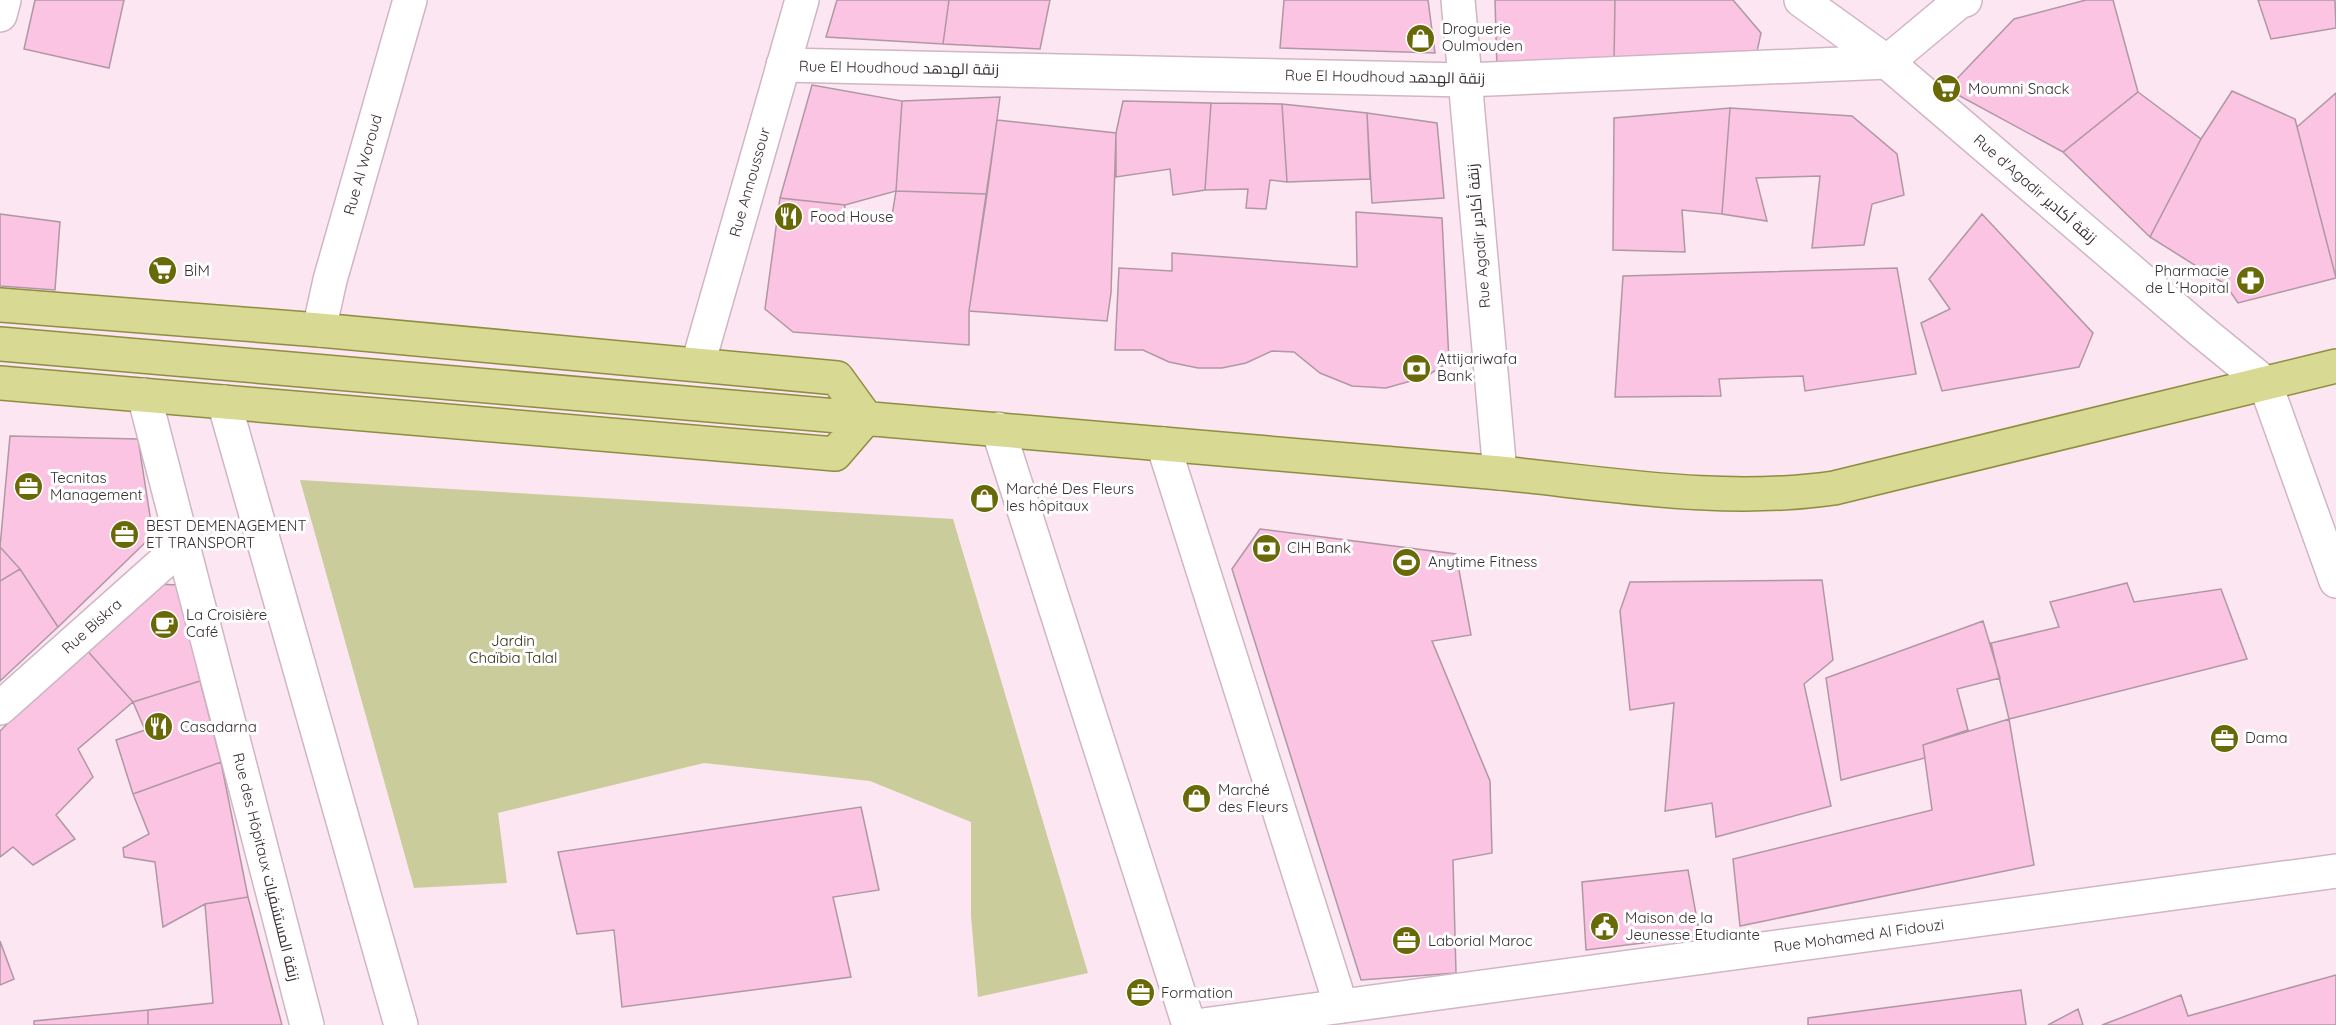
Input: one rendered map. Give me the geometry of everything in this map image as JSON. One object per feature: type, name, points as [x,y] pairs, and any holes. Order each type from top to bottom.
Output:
[{"type":"main road","points":[[0,305],[319,330],[837,378],[866,418]]},
{"type":"main road","points":[[0,344],[998,429],[1712,494],[1798,493],[1834,488],[2336,366]]},
{"type":"main road","points":[[0,383],[835,454],[866,418]]},
{"type":"street","points":[[0,15],[4,0]]},
{"type":"street","name":"Rue Annoussour","points":[[698,364],[802,0]]},
{"type":"street","name":"Rue Agadir زنقة أكادير","points":[[1458,0],[1500,473]]},
{"type":"street","name":"Rue d'Agadir زنقة أكادير","points":[[1801,0],[1887,62],[2265,383]]},
{"type":"street","points":[[1887,62],[1962,0]]},
{"type":"street","name":"Rue Al Woroud","points":[[319,330],[402,2]]},
{"type":"street","name":"Rue El Houdhoud زنقة الهدهد","points":[[783,65],[1465,80],[1887,62]]},
{"type":"street","points":[[2265,383],[2336,581]]},
{"type":"street","name":"Rue des Hôpitaux زنقة المستشفيات","points":[[144,396],[307,1025]]},
{"type":"street","points":[[224,402],[400,1025]]},
{"type":"street","points":[[998,429],[1189,1025]]},
{"type":"street","points":[[1163,444],[1341,1006]]},
{"type":"street","name":"Rue Biskra","points":[[0,708],[183,545]]},
{"type":"street","name":"Rue Mohamed Al Fidouzi","points":[[1203,1025],[2336,871]]},
{"type":"green space","name":"Jardin Chaïbia Talal","points":[[300,480],[953,519],[1088,973],[978,997],[971,916],[971,822],[870,781],[704,763],[498,813],[507,883],[414,888]]},
{"type":"building","points":[[35,0],[124,0],[109,68],[24,49]]},
{"type":"building","points":[[837,0],[949,0],[943,44],[826,37]]},
{"type":"building","points":[[949,0],[1050,0],[1040,49],[943,44]]},
{"type":"building","points":[[1284,0],[1428,0],[1435,53],[1280,48]]},
{"type":"building","points":[[1495,0],[1615,0],[1614,61],[1497,70]]},
{"type":"building","points":[[1615,0],[1733,0],[1761,33],[1756,56],[1614,61]]},
{"type":"building","points":[[2086,0],[2113,0],[2138,92],[2063,152],[1947,89],[2014,19]]},
{"type":"building","points":[[2258,0],[2335,0],[2336,28],[2271,39]]},
{"type":"building","points":[[812,85],[902,101],[896,191],[845,205],[780,198]]},
{"type":"building","points":[[2232,91],[2295,119],[2336,278],[2238,303],[2225,284],[2150,237],[2201,139]]},
{"type":"building","points":[[2138,92],[2201,139],[2150,237],[2063,152]]},
{"type":"building","points":[[2336,93],[2336,278],[2297,127]]},
{"type":"building","points":[[1000,97],[987,194],[896,191],[902,101]]},
{"type":"building","points":[[1123,101],[1211,103],[1205,190],[1173,195],[1170,169],[1116,177],[1116,133]]},
{"type":"building","points":[[1211,103],[1282,104],[1287,182],[1270,180],[1266,209],[1246,208],[1248,189],[1205,190]]},
{"type":"building","points":[[1282,104],[1367,113],[1370,179],[1287,182]]},
{"type":"building","points":[[1730,108],[1852,116],[1897,154],[1904,195],[1872,204],[1864,245],[1812,248],[1820,176],[1756,178],[1767,221],[1722,214]]},
{"type":"building","points":[[1730,108],[1722,214],[1682,210],[1685,252],[1613,250],[1614,118]]},
{"type":"building","points":[[1367,113],[1437,123],[1444,198],[1372,203]]},
{"type":"building","points":[[997,120],[1116,133],[1111,293],[1107,321],[969,311]]},
{"type":"building","points":[[896,191],[987,194],[969,311],[969,345],[793,332],[765,309],[780,198],[845,205],[844,217],[891,222]]},
{"type":"building","points":[[1356,212],[1442,218],[1449,362],[1425,377],[1386,388],[1352,386],[1320,373],[1294,352],[1272,351],[1246,363],[1222,368],[1198,368],[1169,362],[1143,350],[1115,350],[1119,268],[1172,271],[1172,253],[1357,267]]},
{"type":"building","points":[[0,214],[60,222],[55,290],[0,286]]},
{"type":"building","points":[[1982,214],[2093,333],[2079,367],[1942,391],[1921,323],[1950,309],[1929,279]]},
{"type":"building","points":[[1897,268],[1916,374],[1805,391],[1803,376],[1719,379],[1721,396],[1615,397],[1623,276]]},
{"type":"building","points":[[10,436],[138,439],[153,535],[58,627],[20,569],[0,547]]},
{"type":"building","points":[[1260,529],[1456,554],[1471,635],[1432,641],[1490,781],[1492,853],[1453,860],[1456,973],[1361,980],[1232,569]]},
{"type":"building","points":[[0,547],[20,569],[0,581]]},
{"type":"building","points":[[20,569],[58,627],[0,681],[0,581]]},
{"type":"building","points":[[1822,580],[1833,660],[1804,684],[1831,806],[1716,837],[1712,803],[1665,811],[1674,703],[1630,710],[1620,611],[1630,582]]},
{"type":"building","points":[[2127,583],[2134,602],[2221,589],[2247,659],[2009,719],[1991,643],[2059,627],[2050,602]]},
{"type":"building","points":[[150,584],[181,585],[200,681],[133,702],[84,647]]},
{"type":"building","points":[[1983,621],[2000,678],[1957,689],[1968,730],[1923,745],[1925,758],[1841,780],[1826,678]]},
{"type":"building","points":[[84,647],[133,702],[78,749],[93,777],[56,815],[75,839],[33,865],[13,847],[0,857],[0,731]]},
{"type":"building","points":[[200,681],[221,762],[133,794],[116,740],[145,730],[133,702]]},
{"type":"building","points":[[2009,719],[2034,865],[1740,926],[1733,859],[1932,810],[1923,745]]},
{"type":"building","points":[[221,762],[248,897],[205,904],[163,927],[155,862],[124,857],[123,848],[149,834],[133,794]]},
{"type":"building","points":[[861,807],[879,890],[833,897],[851,977],[622,1007],[614,930],[577,934],[558,852]]},
{"type":"building","points":[[1688,870],[1700,936],[1586,950],[1582,882]]},
{"type":"building","points":[[248,897],[282,1025],[148,1025],[148,1010],[213,1003],[205,904]]},
{"type":"building","points":[[0,941],[14,979],[0,985]]},
{"type":"building","points":[[2336,975],[2336,1025],[2102,1025],[2181,995],[2188,1016]]},
{"type":"building","points":[[2021,990],[2026,1025],[1808,1025],[1808,1018]]},
{"type":"building","points":[[2078,1009],[2083,1025],[2048,1025]]},
{"type":"building","points":[[148,1010],[148,1025],[34,1025],[34,1021]]},
{"type":"place","name":"Droguerie Oulmouden","points":[[1421,38]]},
{"type":"place","name":"Moumni Snack","points":[[1947,89]]},
{"type":"place","name":"Food House","points":[[789,217]]},
{"type":"place","name":"BİM","points":[[163,271]]},
{"type":"place","name":"Pharmacie de L´Hopital","points":[[2250,280]]},
{"type":"place","name":"Attijariwafa Bank","points":[[1416,368]]},
{"type":"place","name":"Tecnitas Management","points":[[29,487]]},
{"type":"place","name":"Marché Des Fleurs les hôpitaux","points":[[985,498]]},
{"type":"place","name":"BEST DEMENAGEMENT ET TRANSPORT","points":[[125,535]]},
{"type":"place","name":"CIH Bank","points":[[1266,548]]},
{"type":"place","name":"Anytime Fitness","points":[[1407,562]]},
{"type":"place","name":"La Croisière Café","points":[[165,624]]},
{"type":"place","name":"Casadarna","points":[[159,727]]},
{"type":"place","name":"Dama","points":[[2224,738]]},
{"type":"place","name":"Marché des Fleurs","points":[[1197,799]]},
{"type":"place","name":"Maison de la Jeunesse Etudiante","points":[[1604,927]]},
{"type":"place","name":"Laborial Maroc","points":[[1407,941]]},
{"type":"place","name":"Formation","points":[[1140,993]]}]
